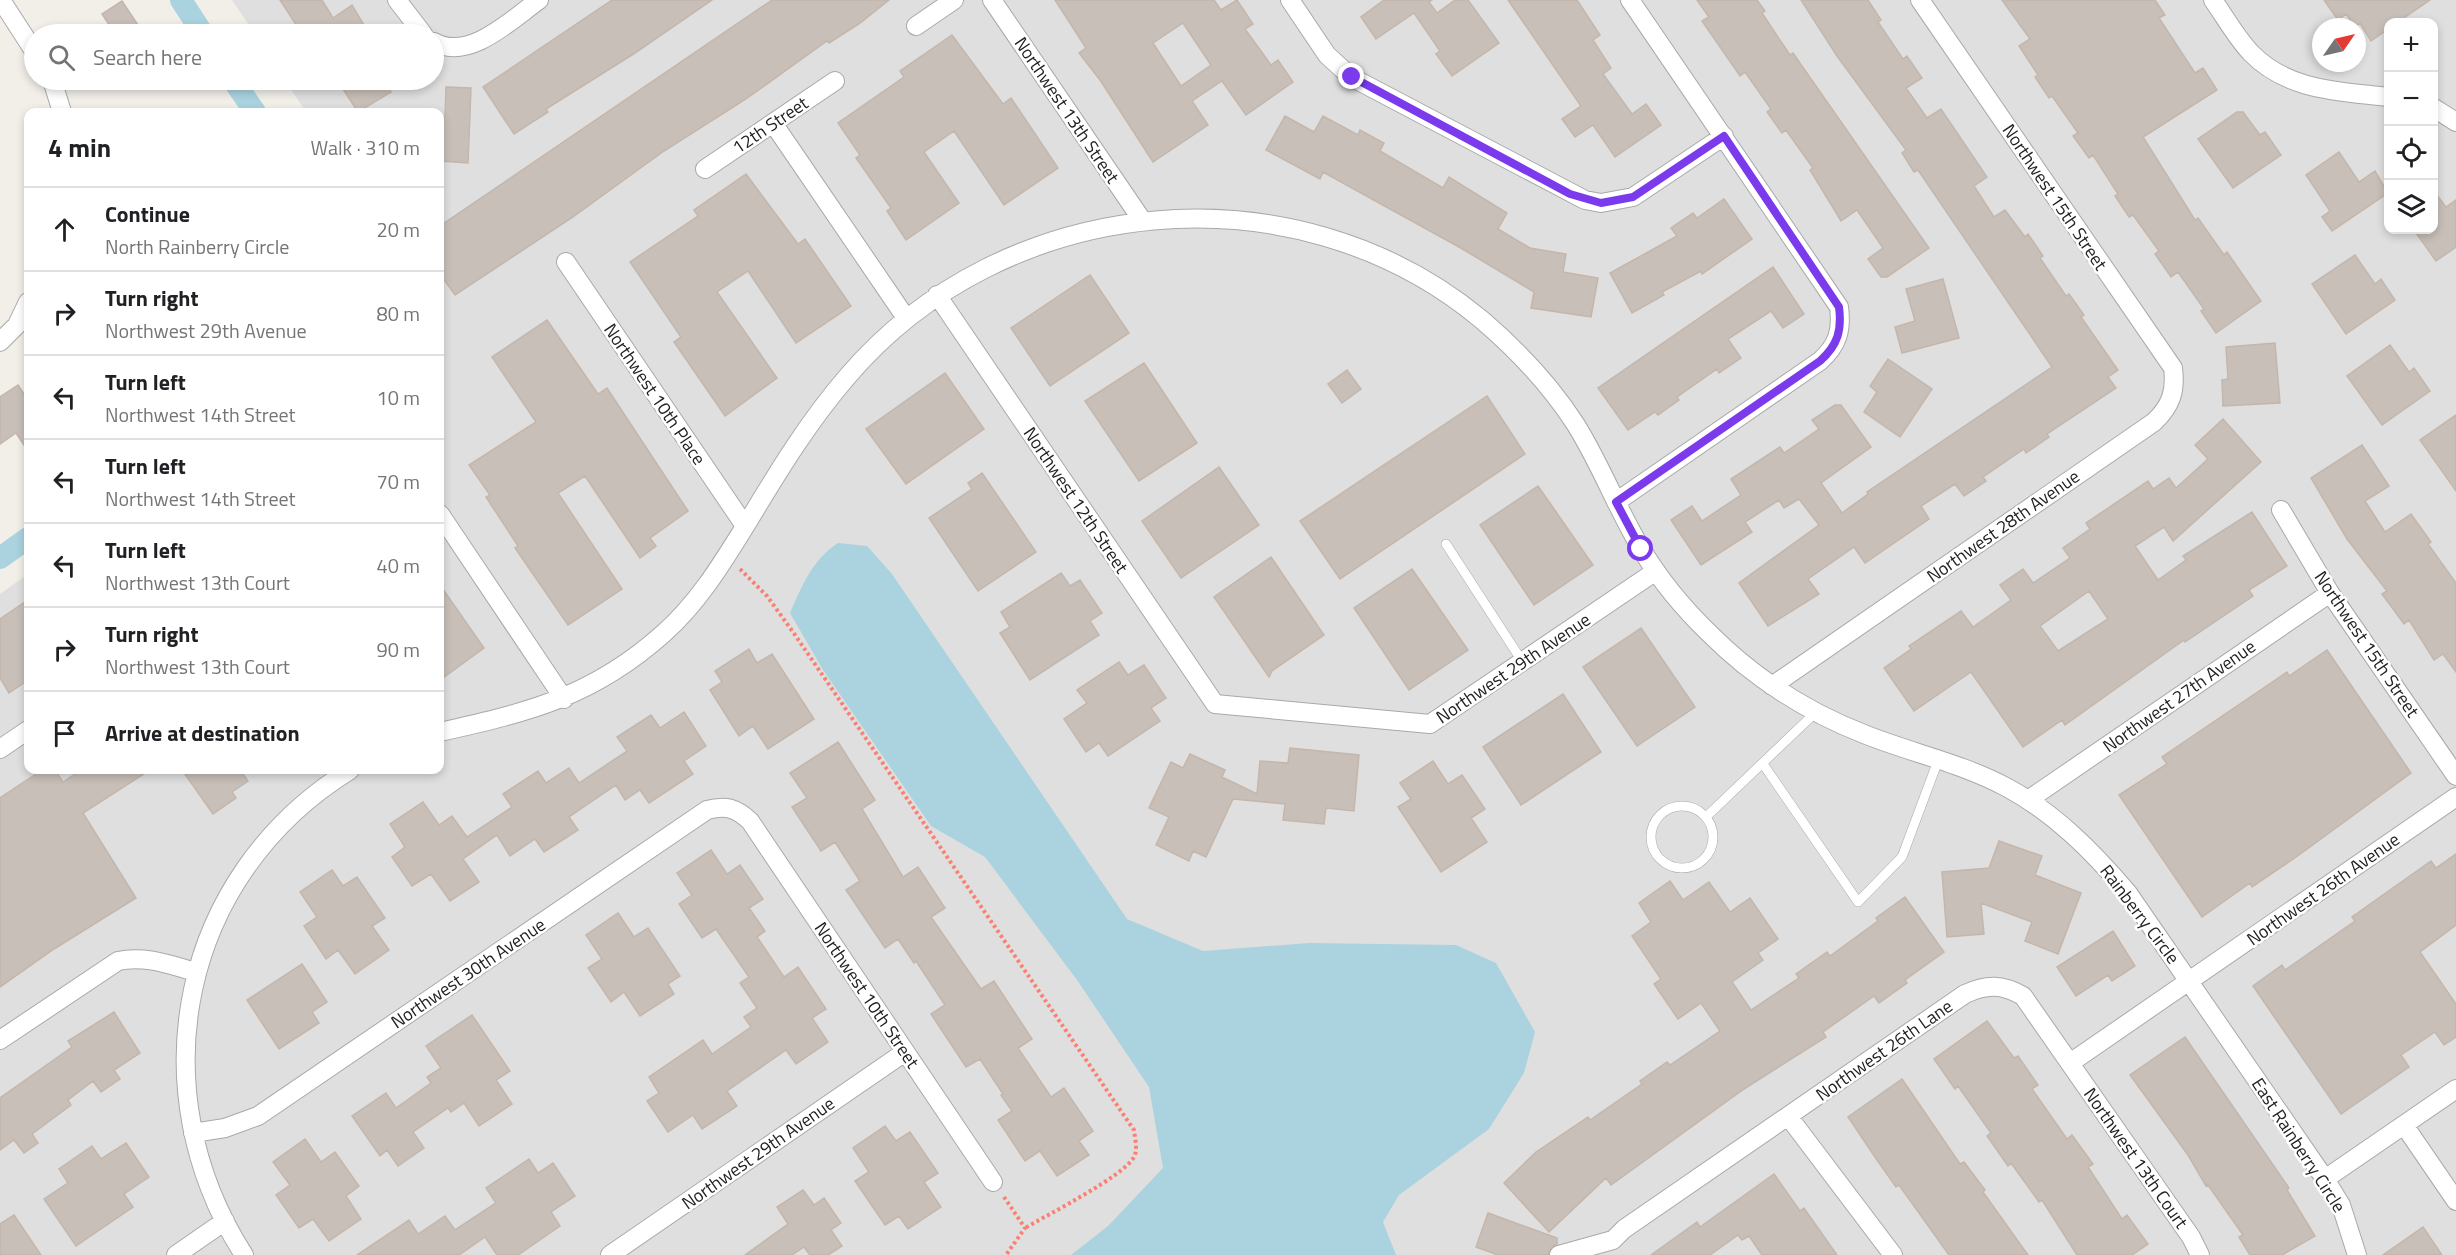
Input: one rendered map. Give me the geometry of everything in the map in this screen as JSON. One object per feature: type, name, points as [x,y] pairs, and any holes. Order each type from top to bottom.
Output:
[{"type":"street","points":[[1,0],[24,36]]},
{"type":"street","points":[[398,0],[416,24]]},
{"type":"street","points":[[444,45],[454,48],[482,39],[539,0]]},
{"type":"street","points":[[916,26],[954,0]]},
{"type":"street","name":"Northwest 13th Street","points":[[992,0],[1142,220]]},
{"type":"street","points":[[1290,0],[1327,54],[1352,77],[1585,200],[1601,203],[1633,197],[1724,136]]},
{"type":"street","points":[[1616,502],[1820,361],[1832,350],[1841,322],[1839,307],[1630,0]]},
{"type":"street","name":"Northwest 15th Street","points":[[1920,0],[2173,368],[2175,383],[2172,398]]},
{"type":"street","points":[[2213,0],[2250,52],[2274,71],[2316,88],[2384,96]]},
{"type":"street","name":"12th Street","points":[[705,169],[835,81]]},
{"type":"street","points":[[55,90],[61,108]]},
{"type":"street","points":[[2438,111],[2456,122]]},
{"type":"street","points":[[773,123],[906,318]]},
{"type":"street","name":"Rainberry Circle","points":[[444,731],[521,714],[564,699],[633,659],[669,629],[700,594],[796,444],[850,372],[906,318],[937,295],[1006,257],[1056,238],[1107,225],[1142,220],[1202,217],[1255,221],[1307,231],[1358,247],[1437,287],[1480,318],[1511,347],[1554,394],[1591,451],[1616,502],[1656,571],[1711,636],[1772,686],[1816,712],[1865,735],[1961,765],[2028,800],[2060,823],[2096,856],[2128,893],[2250,1069]]},
{"type":"street","name":"Northwest 10th Place","points":[[566,262],[745,526]]},
{"type":"street","name":"Northwest 12th Street","points":[[937,295],[1215,704]]},
{"type":"street","points":[[0,342],[17,325],[24,310]]},
{"type":"street","name":"Northwest 28th Avenue","points":[[1772,686],[2154,422],[2165,412],[2172,398]]},
{"type":"street","name":"Northwest 15th Street","points":[[2281,510],[2330,593],[2456,776]]},
{"type":"street","points":[[444,520],[564,699]]},
{"type":"street","name":"Northwest 29th Avenue","points":[[1215,704],[1430,724],[1656,571]]},
{"type":"street","name":"Northwest 27th Avenue","points":[[2028,800],[2330,593]]},
{"type":"street","points":[[0,749],[24,733]]},
{"type":"street","points":[[244,1255],[212,1193],[193,1133],[184,1062],[186,1032],[196,972],[220,909],[235,882],[262,845],[326,776]]},
{"type":"street","name":"Northwest 26th Avenue","points":[[2189,981],[2456,797]]},
{"type":"street","name":"Northwest 30th Avenue","points":[[193,1133],[225,1128],[258,1116],[707,810],[723,806],[738,810]]},
{"type":"street","name":"Northwest 10th Street","points":[[738,810],[750,821],[993,1182]]},
{"type":"street","points":[[0,1040],[118,961],[133,957],[148,959],[196,972]]},
{"type":"street","points":[[2070,1063],[2189,981]]},
{"type":"street","name":"Northwest 26th Lane","points":[[1559,1255],[1609,1247],[1788,1116],[1965,994],[1979,987],[1994,986],[2010,989],[2023,996],[2070,1063]]},
{"type":"street","name":"Northwest 29th Avenue","points":[[610,1255],[906,1052]]},
{"type":"street","name":"Northwest 13th Court","points":[[2070,1063],[2191,1237],[2200,1255]]},
{"type":"street","name":"East Rainberry Circle","points":[[2250,1069],[2341,1205],[2358,1255]]},
{"type":"street","points":[[2325,1179],[2456,1089]]},
{"type":"street","points":[[1788,1116],[1893,1255]]},
{"type":"street","points":[[2404,1125],[2456,1201]]},
{"type":"street","points":[[176,1255],[225,1221]]},
{"type":"lane","points":[[1446,544],[1522,661]]},
{"type":"lane","points":[[1706,817],[1816,712]]},
{"type":"lane","points":[[1762,764],[1858,902],[1902,857],[1939,758]]},
{"type":"lane","points":[[1690,806],[1706,817],[1711,826],[1712,845],[1702,861],[1684,868],[1665,863],[1658,856],[1651,838],[1652,828],[1662,812],[1671,807],[1690,806]]},
{"type":"path","points":[[727,555],[766,596],[793,632],[1134,1130],[1137,1151],[1132,1161],[1099,1186],[1025,1228],[1006,1255]]},
{"type":"path","points":[[993,1182],[1025,1228]]},
{"type":"shaded area","points":[[232,0],[2456,0],[2456,1255],[0,1255],[0,594],[24,577],[24,774],[444,774],[444,108],[303,108],[292,90],[444,90],[444,24],[248,24]]},
{"type":"water","points":[[838,543],[867,546],[892,574],[1127,919],[1203,951],[1309,943],[1456,945],[1496,963],[1535,1032],[1524,1073],[1489,1129],[1399,1195],[1383,1222],[1396,1255],[1071,1255],[1108,1226],[1163,1168],[1149,1087],[1077,980],[985,857],[931,826],[823,670],[790,613],[804,583],[821,557]]},
{"type":"building","points":[[280,0],[322,0],[333,18],[352,5],[363,24],[296,24]]},
{"type":"building","points":[[612,0],[712,0],[635,53],[546,109],[548,112],[514,134],[483,87]]},
{"type":"building","points":[[772,0],[889,0],[859,24],[829,43],[827,41],[746,99],[664,151],[573,217],[455,295],[444,280],[444,223]]},
{"type":"building","points":[[1055,0],[1214,0],[1221,10],[1237,0],[1253,24],[1245,29],[1271,65],[1278,60],[1293,82],[1246,115],[1222,81],[1192,101],[1208,125],[1153,162],[1100,80],[1079,53],[1086,48]],"holes":[[[1183,23],[1211,65],[1181,86],[1153,43]]]},
{"type":"building","points":[[1384,0],[1432,0],[1429,2],[1437,13],[1455,0],[1468,0],[1499,43],[1452,76],[1436,54],[1440,51],[1414,13],[1376,39],[1361,17]]},
{"type":"building","points":[[1508,0],[1577,0],[1600,35],[1593,40],[1611,68],[1603,74],[1632,114],[1646,104],[1661,125],[1615,157],[1593,125],[1575,137],[1562,119],[1581,106]]},
{"type":"building","points":[[1697,0],[1757,0],[1765,11],[1762,13],[1790,55],[1793,53],[1929,248],[1887,277],[1881,277],[1868,259],[1883,248],[1857,210],[1841,221],[1810,170],[1813,168],[1786,130],[1782,133],[1767,112],[1771,109],[1745,72],[1740,76],[1702,21],[1709,17]]},
{"type":"building","points":[[1801,0],[1868,0],[1881,20],[1878,22],[1903,59],[1907,56],[1922,78],[1906,88],[1927,118],[1941,109],[1987,177],[1974,186],[1994,217],[2005,210],[2025,237],[2028,234],[2043,256],[2040,258],[2066,296],[2069,294],[2084,315],[2081,317],[2118,370],[2108,377],[2116,388],[2047,434],[2049,437],[2026,453],[2024,449],[1983,477],[1986,481],[1964,496],[1955,484],[1921,506],[1929,519],[1865,563],[1854,547],[1808,579],[1819,594],[1768,626],[1739,583],[1819,525],[1799,499],[1784,508],[1779,500],[1745,522],[1752,532],[1701,565],[1671,520],[1692,506],[1702,521],[1741,495],[1731,479],[1780,447],[1784,453],[1819,429],[1812,420],[1835,405],[1841,405],[1871,447],[1821,483],[1842,513],[1868,494],[1867,492],[2052,367],[1918,170],[1914,172],[1902,153],[1906,150],[1837,56]]},
{"type":"building","points":[[2002,0],[2155,0],[2165,15],[2159,18],[2195,73],[2203,68],[2217,90],[2143,137],[2195,220],[2198,218],[2224,255],[2227,252],[2261,301],[2216,333],[2201,311],[2204,309],[2178,272],[2171,277],[2155,254],[2159,251],[2133,215],[2129,217],[2115,196],[2118,194],[2093,155],[2089,158],[2073,136],[2078,133],[2052,96],[2049,98],[2035,77],[2038,75],[2019,46],[2030,39]]},
{"type":"building","points":[[2324,0],[2430,0],[2404,18],[2384,18],[2384,32],[2371,41],[2366,33],[2366,18],[2349,18],[2346,14],[2337,18]]},
{"type":"building","points":[[122,1],[137,24],[108,24],[102,14]]},
{"type":"building","points":[[952,35],[1003,104],[1011,98],[1058,168],[1004,205],[954,131],[924,152],[959,203],[906,240],[887,211],[891,208],[856,158],[860,155],[838,123],[904,77],[900,71]]},
{"type":"building","points":[[446,87],[471,88],[468,163],[444,161]]},
{"type":"building","points":[[344,90],[390,90],[391,92],[365,108],[355,108]]},
{"type":"building","points":[[2237,112],[2243,112],[2260,135],[2265,132],[2281,155],[2233,188],[2198,139]]},
{"type":"building","points":[[1285,116],[1314,132],[1323,116],[1358,135],[1360,130],[1384,143],[1380,151],[1443,188],[1449,177],[1507,213],[1498,229],[1530,248],[1566,254],[1563,272],[1598,278],[1591,317],[1531,308],[1534,292],[1459,247],[1323,172],[1320,179],[1266,150]]},
{"type":"building","points":[[2339,152],[2359,182],[2375,171],[2384,186],[2384,196],[2332,231],[2322,217],[2330,211],[2306,175]]},
{"type":"building","points":[[746,174],[798,244],[805,239],[851,306],[796,343],[748,271],[717,292],[777,378],[725,416],[674,342],[681,337],[630,262],[698,216],[694,210]]},
{"type":"building","points":[[2438,197],[2446,207],[2456,200],[2456,247],[2436,261],[2417,234],[2438,234]]},
{"type":"building","points":[[1724,199],[1752,239],[1702,274],[1701,271],[1662,292],[1664,295],[1632,313],[1610,273],[1677,236],[1671,228],[1693,213],[1697,218]]},
{"type":"building","points":[[2355,255],[2375,284],[2381,279],[2395,300],[2346,334],[2312,284]]},
{"type":"building","points":[[1773,267],[1804,314],[1783,328],[1771,311],[1728,339],[1741,358],[1719,373],[1717,369],[1677,397],[1679,400],[1658,415],[1655,412],[1628,430],[1598,388]]},
{"type":"building","points":[[1090,275],[1129,333],[1050,386],[1011,328]]},
{"type":"building","points":[[1943,279],[1959,338],[1902,353],[1895,327],[1915,321],[1906,289]]},
{"type":"building","points":[[547,320],[598,394],[607,388],[688,511],[650,538],[656,546],[640,558],[585,476],[558,493],[622,589],[568,625],[515,548],[518,546],[486,497],[490,495],[469,465],[536,422],[492,357]]},
{"type":"building","points":[[2275,343],[2280,403],[2223,406],[2222,380],[2228,379],[2226,347]]},
{"type":"building","points":[[2390,345],[2409,372],[2414,368],[2430,391],[2382,425],[2347,376]]},
{"type":"building","points":[[1888,359],[1932,389],[1900,437],[1864,412],[1877,392],[1870,386]]},
{"type":"building","points":[[1144,363],[1197,443],[1139,481],[1085,401]]},
{"type":"building","points":[[1347,370],[1361,389],[1342,403],[1328,384]]},
{"type":"building","points":[[945,373],[984,429],[906,484],[866,429]]},
{"type":"building","points":[[18,385],[24,394],[24,445],[16,433],[0,444],[0,397]]},
{"type":"building","points":[[1487,396],[1525,454],[1340,579],[1300,521]]},
{"type":"building","points":[[2456,415],[2456,491],[2420,440]]},
{"type":"building","points":[[2223,419],[2261,462],[2173,541],[2164,527],[2135,546],[2158,580],[2186,560],[2183,556],[2252,512],[2287,566],[2249,590],[2253,596],[2185,642],[2184,640],[2065,725],[2062,720],[2023,747],[1971,672],[1914,711],[1884,668],[1911,649],[1909,646],[1961,611],[1973,627],[2011,600],[2000,585],[2023,569],[2033,583],[2070,558],[2063,548],[2090,529],[2086,523],[2148,481],[2153,489],[2169,478],[2176,488],[2208,459],[2195,445]],"holes":[[[2089,591],[2108,619],[2058,651],[2040,626]]]},
{"type":"building","points":[[2362,445],[2389,486],[2365,501],[2385,532],[2411,514],[2431,542],[2428,544],[2456,583],[2456,672],[2443,654],[2434,660],[2409,620],[2404,624],[2382,594],[2387,591],[2347,539],[2311,478]]},
{"type":"building","points":[[1219,467],[1259,525],[1181,578],[1142,521]]},
{"type":"building","points":[[982,473],[1036,552],[978,591],[929,518],[972,489],[968,483]]},
{"type":"building","points":[[1538,486],[1593,565],[1534,605],[1480,525]]},
{"type":"building","points":[[1271,557],[1324,635],[1272,671],[1269,677],[1214,597]]},
{"type":"building","points":[[1412,569],[1468,650],[1409,690],[1354,608]]},
{"type":"building","points":[[1061,573],[1070,586],[1080,580],[1102,613],[1090,621],[1099,635],[1030,680],[1000,633],[1010,627],[1001,612]]},
{"type":"building","points":[[444,591],[484,648],[444,677]]},
{"type":"building","points":[[24,603],[24,683],[9,693],[0,678],[0,619]]},
{"type":"building","points":[[1641,628],[1695,707],[1637,746],[1583,667]]},
{"type":"building","points":[[749,649],[757,663],[772,654],[814,719],[768,749],[753,726],[739,736],[710,690],[722,682],[715,671]]},
{"type":"building","points":[[2327,650],[2411,773],[2299,855],[2252,887],[2250,883],[2202,917],[2119,795],[2167,764],[2162,757],[2287,672],[2289,676]]},
{"type":"building","points":[[1119,662],[1128,675],[1144,665],[1166,698],[1151,708],[1160,721],[1108,756],[1099,743],[1086,752],[1064,719],[1087,703],[1077,690]]},
{"type":"building","points":[[1563,694],[1601,752],[1521,805],[1483,747]]},
{"type":"building","points":[[684,712],[706,746],[684,761],[693,774],[649,803],[640,790],[625,800],[616,785],[569,817],[578,830],[544,852],[535,839],[510,856],[497,835],[463,859],[479,882],[450,901],[431,874],[412,886],[392,857],[405,847],[390,824],[423,802],[439,825],[452,816],[467,837],[512,807],[503,794],[538,771],[546,783],[569,768],[579,783],[627,751],[617,737],[651,715],[660,728]]},
{"type":"building","points":[[838,742],[875,800],[862,809],[903,877],[918,867],[945,908],[931,917],[981,989],[994,981],[1032,1039],[1018,1048],[1051,1097],[1064,1088],[1093,1131],[1079,1141],[1089,1155],[1057,1176],[1040,1151],[1025,1161],[998,1120],[1012,1111],[1001,1095],[1003,1094],[980,1059],[966,1067],[931,1014],[945,1005],[916,961],[914,963],[898,939],[885,948],[846,890],[860,881],[835,842],[821,851],[792,807],[807,798],[790,773]]},
{"type":"building","points":[[1290,748],[1359,755],[1354,811],[1326,808],[1324,824],[1283,820],[1285,804],[1233,799],[1206,857],[1193,851],[1189,861],[1156,845],[1169,817],[1149,808],[1171,762],[1183,768],[1190,754],[1225,770],[1222,777],[1257,794],[1260,761],[1288,763]]},
{"type":"building","points":[[1433,761],[1448,784],[1462,775],[1485,809],[1471,818],[1487,842],[1441,872],[1398,807],[1411,799],[1400,783]]},
{"type":"building","points":[[36,774],[58,774],[63,782],[75,774],[144,774],[83,813],[136,898],[54,949],[0,987],[0,798]]},
{"type":"building","points":[[185,774],[243,774],[248,781],[232,792],[236,798],[213,814]]},
{"type":"building","points":[[1999,841],[2042,856],[2035,875],[2081,893],[2058,954],[2025,941],[2032,922],[1981,903],[1984,934],[1947,937],[1942,872],[1989,868]]},
{"type":"building","points":[[711,850],[727,874],[740,865],[763,899],[749,908],[765,931],[757,937],[784,977],[798,967],[826,1009],[812,1018],[828,1042],[796,1064],[786,1050],[727,1091],[737,1106],[702,1129],[693,1115],[668,1132],[647,1101],[659,1093],[649,1077],[703,1040],[712,1054],[751,1027],[744,1017],[757,1008],[740,983],[749,977],[716,929],[702,938],[679,904],[692,895],[677,873]]},
{"type":"building","points":[[2456,854],[2456,925],[2420,952],[2456,1004],[2456,1037],[2444,1045],[2435,1032],[2401,1055],[2409,1067],[2341,1114],[2253,986],[2282,965],[2285,970],[2355,921],[2352,917],[2431,861],[2436,868]]},
{"type":"building","points":[[332,870],[343,886],[357,877],[385,918],[372,926],[389,950],[355,974],[338,950],[326,959],[304,926],[317,917],[300,892]]},
{"type":"building","points":[[1670,881],[1683,900],[1709,882],[1730,912],[1750,898],[1778,939],[1758,953],[1763,960],[1732,982],[1751,1010],[1799,978],[1796,974],[1827,952],[1830,956],[1878,921],[1876,918],[1905,897],[1944,952],[1905,980],[1907,983],[1879,1003],[1874,996],[1823,1032],[1826,1037],[1744,1089],[1611,1185],[1606,1178],[1549,1232],[1504,1183],[1536,1152],[1588,1117],[1590,1120],[1642,1084],[1640,1081],[1667,1062],[1670,1065],[1720,1031],[1701,1003],[1678,1019],[1654,984],[1661,979],[1632,936],[1651,922],[1639,903]]},
{"type":"building","points":[[618,913],[634,937],[648,928],[680,976],[668,984],[674,994],[640,1016],[624,992],[611,1002],[588,968],[602,959],[586,935]]},
{"type":"building","points":[[2113,931],[2135,966],[2112,981],[2108,975],[2076,996],[2057,967]]},
{"type":"building","points":[[302,964],[327,1002],[312,1012],[319,1023],[279,1049],[247,1000]]},
{"type":"building","points":[[114,1012],[140,1053],[114,1070],[120,1079],[101,1092],[93,1081],[68,1100],[71,1105],[32,1134],[38,1143],[24,1153],[14,1140],[0,1150],[0,1098],[72,1047],[68,1041]]},
{"type":"building","points":[[472,1015],[510,1071],[496,1080],[512,1104],[479,1126],[464,1103],[451,1112],[448,1108],[413,1132],[424,1148],[398,1166],[387,1150],[380,1156],[352,1116],[386,1093],[396,1108],[431,1083],[427,1077],[441,1068],[426,1046]]},
{"type":"building","points":[[1987,1021],[2014,1058],[2018,1056],[2038,1085],[2032,1089],[2067,1139],[2072,1135],[2093,1164],[2088,1167],[2122,1219],[2127,1215],[2148,1244],[2132,1255],[2077,1255],[2042,1200],[2039,1202],[2011,1163],[2008,1166],[1987,1136],[1991,1133],[1958,1086],[1955,1089],[1934,1059]]},
{"type":"building","points":[[2185,1037],[2289,1188],[2287,1190],[2315,1236],[2282,1255],[2250,1255],[2239,1237],[2243,1235],[2208,1185],[2206,1186],[2188,1155],[2130,1075]]},
{"type":"building","points":[[1902,1079],[1960,1164],[1964,1162],[1985,1190],[1983,1192],[2028,1255],[1949,1255],[1899,1185],[1896,1187],[1848,1117]]},
{"type":"building","points":[[885,1126],[896,1141],[910,1132],[938,1173],[924,1182],[941,1207],[908,1229],[899,1216],[885,1225],[855,1181],[869,1172],[853,1148]]},
{"type":"building","points":[[305,1139],[321,1162],[335,1152],[359,1186],[346,1196],[361,1219],[329,1241],[313,1219],[299,1228],[276,1195],[290,1185],[273,1162]]},
{"type":"building","points":[[126,1143],[149,1177],[124,1194],[133,1207],[76,1246],[44,1199],[68,1183],[59,1169],[92,1146],[101,1159]]},
{"type":"building","points":[[529,1159],[538,1173],[553,1163],[575,1196],[551,1212],[560,1226],[518,1255],[497,1255],[485,1237],[459,1255],[357,1255],[409,1220],[418,1234],[445,1216],[455,1230],[496,1203],[486,1188]]},
{"type":"building","points":[[1774,1174],[1800,1211],[1804,1208],[1837,1255],[1762,1255],[1749,1236],[1742,1240],[1738,1235],[1710,1255],[1651,1255],[1697,1222],[1700,1227]]},
{"type":"building","points":[[803,1190],[814,1205],[824,1198],[841,1223],[831,1230],[842,1246],[828,1255],[810,1255],[804,1247],[792,1255],[745,1255],[788,1224],[777,1207]]},
{"type":"building","points":[[1488,1213],[1557,1238],[1557,1244],[1551,1248],[1548,1255],[1498,1255],[1476,1247]]},
{"type":"building","points":[[14,1215],[41,1255],[0,1255],[0,1224]]},
{"type":"building","points":[[2423,1227],[2442,1255],[2383,1255]]},
{"type":"waterway","points":[[181,0],[197,24]]},
{"type":"waterway","points":[[240,90],[252,108]]},
{"type":"waterway","points":[[0,558],[24,541]]},
{"type":"route","points":[[1352,77],[1570,194],[1601,203],[1618,202],[1633,197],[1724,136],[1839,307],[1841,322],[1838,337],[1832,350],[1820,361],[1616,502],[1641,549]]}]
